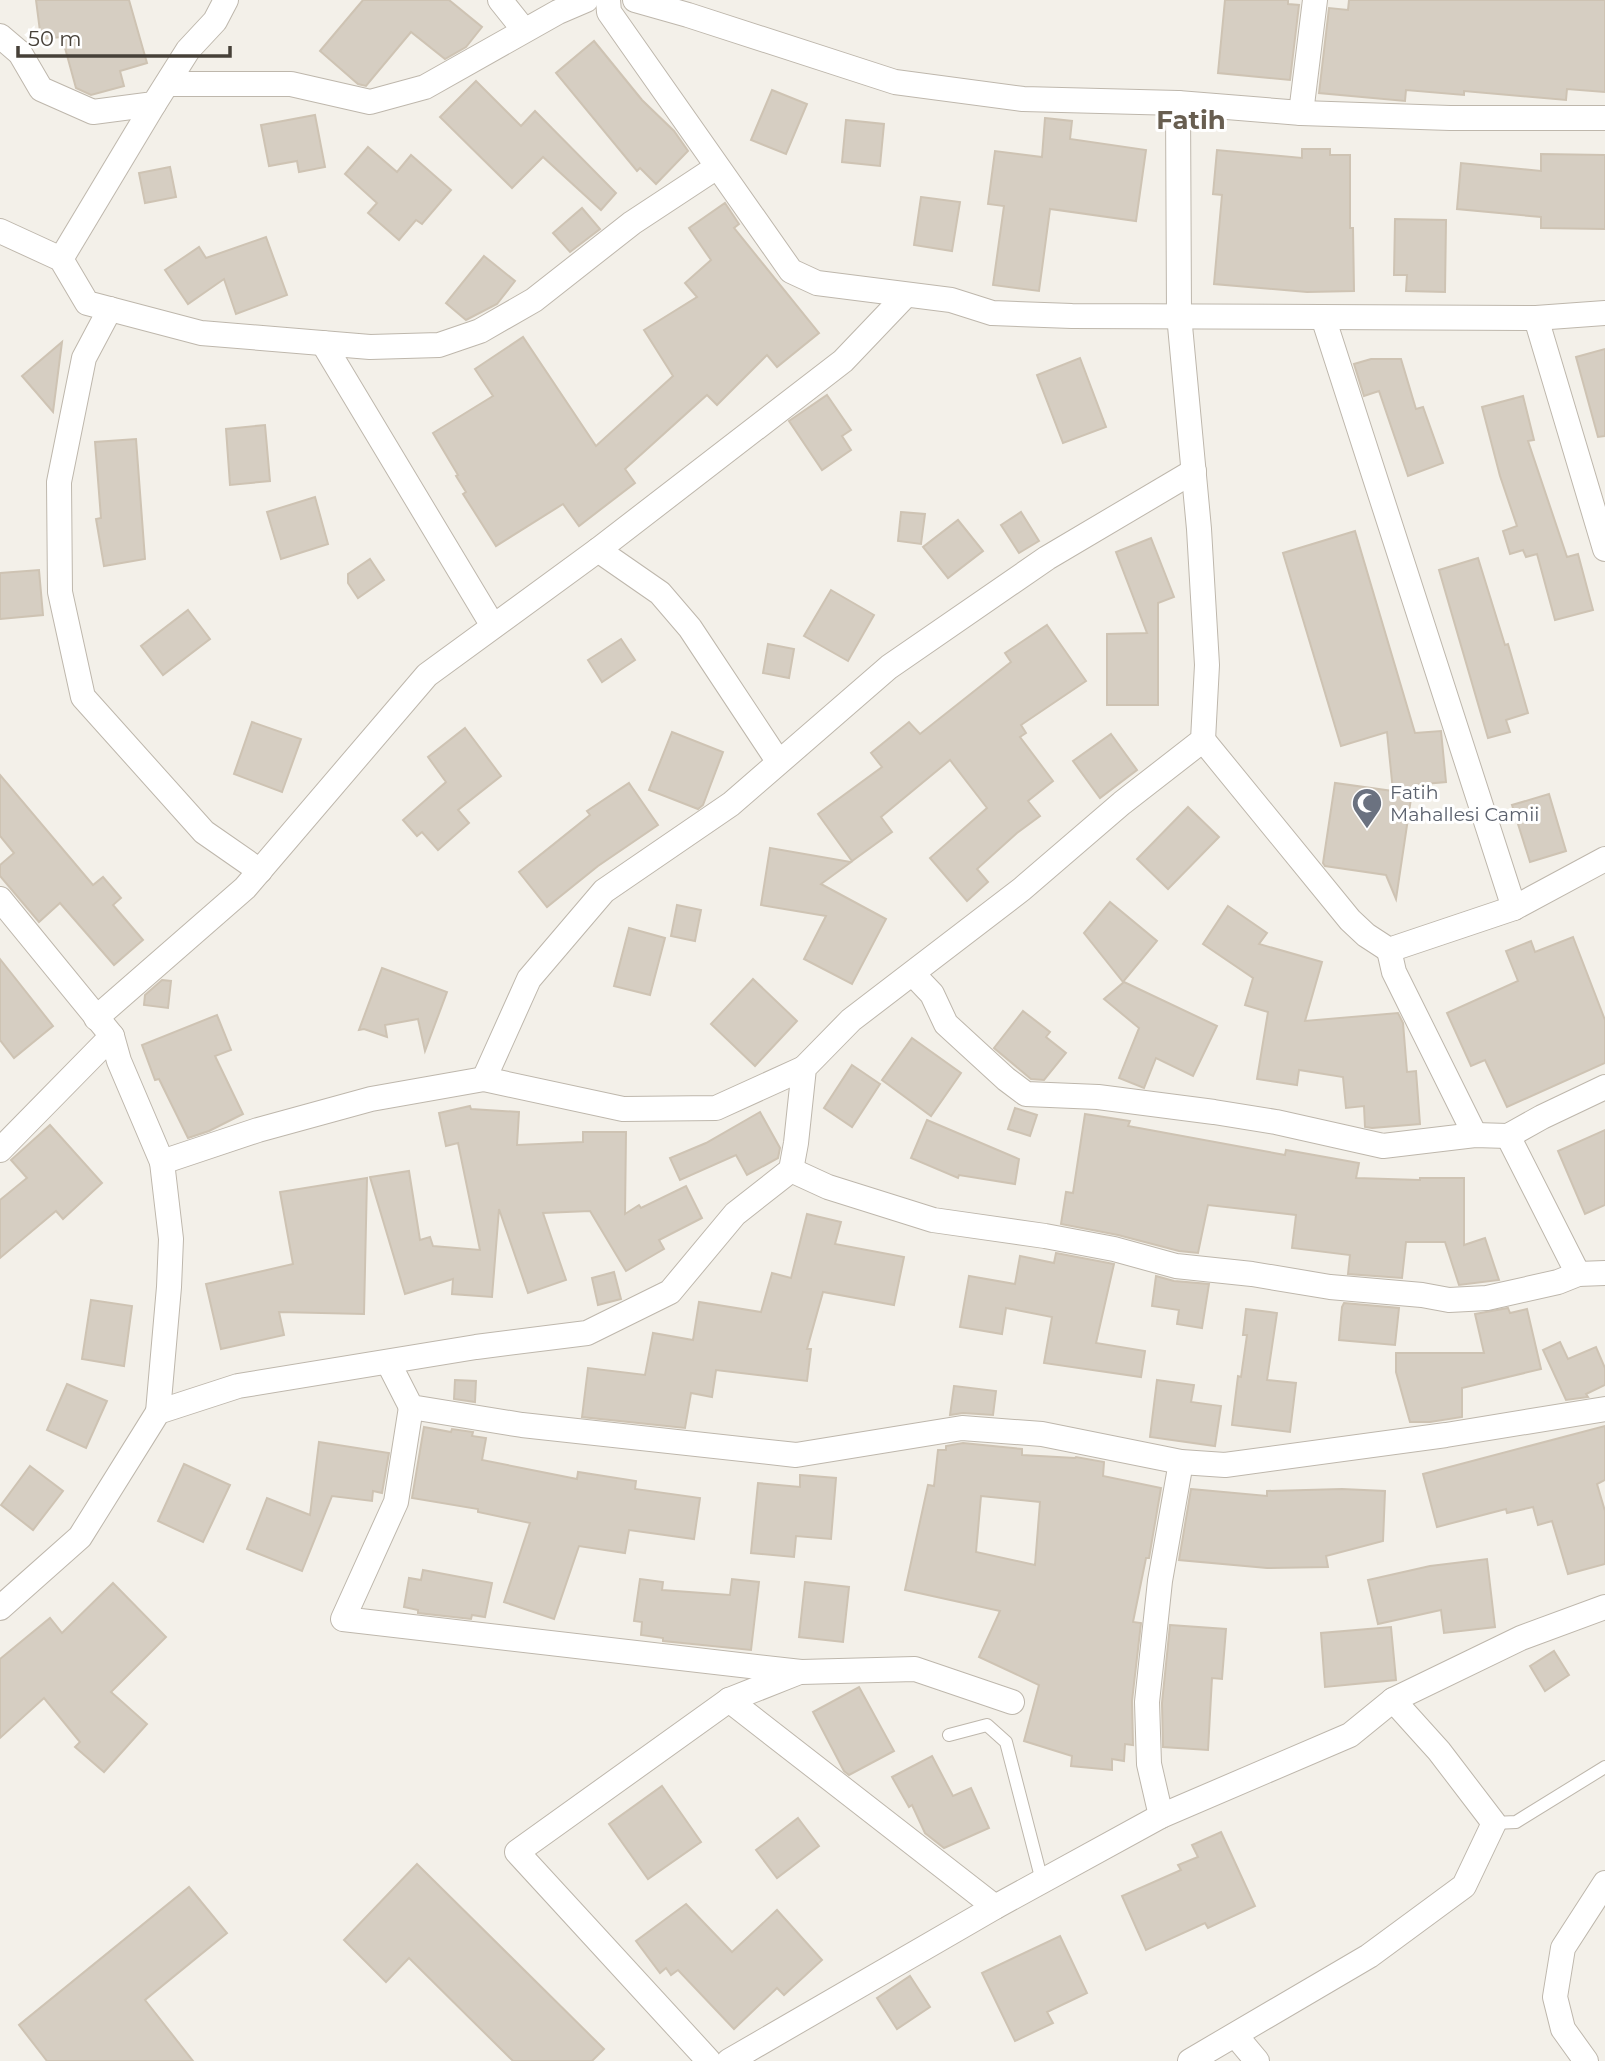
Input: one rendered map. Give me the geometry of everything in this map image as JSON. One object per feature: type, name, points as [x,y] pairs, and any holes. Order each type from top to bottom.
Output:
[{"type":"street","points":[[61,259],[188,50],[215,21],[226,0]]},
{"type":"street","points":[[500,0],[524,30]]},
{"type":"street","points":[[169,83],[291,84],[370,102],[425,87],[524,30],[586,0]]},
{"type":"street","points":[[608,0],[609,12],[791,271],[817,283],[951,300],[992,313],[1072,316],[1536,318],[1605,313]]},
{"type":"street","points":[[635,0],[895,82],[1023,99],[1178,103],[1301,113],[1450,118],[1605,118]]},
{"type":"street","points":[[1301,113],[1315,0]]},
{"type":"street","points":[[0,36],[20,53],[41,89],[93,112],[155,104]]},
{"type":"street","points":[[1178,103],[1179,316],[1194,471],[1207,665],[1203,740],[1350,920],[1366,935],[1389,950],[1394,972],[1475,1135]]},
{"type":"street","points":[[0,232],[61,259],[87,303],[201,333],[370,347],[439,345],[480,331],[534,300],[632,223],[717,167]]},
{"type":"street","points":[[0,1150],[104,1027],[245,888],[427,676],[598,550],[843,361],[905,296]]},
{"type":"street","points":[[110,309],[84,358],[59,482],[60,592],[83,697],[204,832],[260,871]]},
{"type":"street","points":[[1323,317],[1514,908]]},
{"type":"street","points":[[1536,318],[1605,549]]},
{"type":"street","points":[[323,343],[494,626]]},
{"type":"street","points":[[484,1079],[529,979],[604,891],[731,804],[778,761],[901,659],[1047,558],[1194,471]]},
{"type":"street","points":[[598,550],[660,593],[690,628],[778,761]]},
{"type":"street","points":[[162,1162],[258,1130],[372,1099],[484,1079],[623,1109],[716,1108],[804,1068],[851,1020],[913,974],[1203,740]]},
{"type":"street","points":[[1389,950],[1514,908],[1605,859]]},
{"type":"street","points":[[0,899],[104,1027],[162,1162],[171,1239],[158,1412],[80,1537],[0,1608]]},
{"type":"street","points":[[913,974],[932,994],[946,1024],[1026,1094],[1098,1097],[1214,1112],[1301,1127],[1383,1146],[1475,1135],[1508,1136],[1542,1116],[1605,1087]]},
{"type":"street","points":[[158,1412],[238,1386],[587,1333],[670,1292],[735,1214],[791,1170],[804,1068]]},
{"type":"street","points":[[1508,1136],[1578,1274]]},
{"type":"street","points":[[791,1170],[828,1187],[933,1220],[1114,1249],[1176,1266],[1252,1274],[1329,1287],[1449,1300],[1488,1298],[1558,1282],[1578,1274],[1605,1273]]},
{"type":"street","points":[[388,1362],[411,1408],[396,1502],[343,1619],[800,1672],[915,1669],[1012,1702]]},
{"type":"street","points":[[411,1408],[522,1425],[796,1455],[962,1428],[1042,1434],[1181,1462],[1225,1465],[1446,1435],[1605,1409]]},
{"type":"street","points":[[1161,1815],[1149,1764],[1147,1702],[1160,1581],[1181,1462]]},
{"type":"street","points":[[734,2059],[995,1907],[1161,1815],[1350,1735],[1392,1700],[1521,1638],[1605,1607]]},
{"type":"street","points":[[709,2061],[517,1852],[729,1700],[800,1672]]},
{"type":"street","points":[[729,1700],[995,1907]]},
{"type":"street","points":[[1190,2061],[1369,1956],[1464,1886],[1494,1823],[1439,1751],[1392,1700]]},
{"type":"street","points":[[1586,2061],[1563,2029],[1555,1997],[1563,1948],[1605,1883]]},
{"type":"street","points":[[1236,2036],[1257,2061]]},
{"type":"lane","points":[[949,1735],[987,1725],[1006,1742],[1042,1881]]},
{"type":"lane","points":[[1494,1823],[1516,1822],[1605,1767]]},
{"type":"building","points":[[36,0],[129,0],[147,63],[120,71],[124,86],[91,95],[76,88],[62,37],[41,39]]},
{"type":"building","points":[[363,0],[449,0],[482,27],[466,47],[445,59],[411,32],[366,86],[358,84],[320,51]]},
{"type":"building","points":[[1225,0],[1288,0],[1288,4],[1299,5],[1290,80],[1218,73]]},
{"type":"building","points":[[1349,0],[1605,0],[1605,92],[1567,89],[1566,100],[1464,91],[1464,95],[1406,90],[1405,101],[1319,93],[1329,8],[1348,10]]},
{"type":"building","points":[[594,41],[642,100],[674,131],[688,151],[656,184],[640,168],[637,171],[556,73]]},
{"type":"building","points":[[476,81],[521,126],[535,111],[616,193],[601,210],[543,157],[512,188],[440,117]]},
{"type":"building","points":[[772,90],[807,104],[786,154],[751,140]]},
{"type":"building","points":[[315,115],[325,167],[299,172],[297,161],[269,166],[261,125]]},
{"type":"building","points":[[1045,118],[1072,121],[1070,139],[1146,150],[1136,221],[1050,209],[1039,291],[993,285],[1004,206],[988,204],[995,151],[1042,157]]},
{"type":"building","points":[[846,120],[884,124],[880,166],[842,162]]},
{"type":"building","points":[[368,147],[397,172],[411,155],[451,190],[422,224],[416,220],[399,240],[368,213],[377,203],[345,174]]},
{"type":"building","points":[[1302,149],[1330,149],[1330,155],[1350,155],[1350,228],[1353,228],[1354,291],[1307,292],[1214,284],[1222,195],[1213,194],[1217,150],[1302,158]]},
{"type":"building","points":[[1541,154],[1605,155],[1605,229],[1541,228],[1541,217],[1457,209],[1461,163],[1541,171]]},
{"type":"building","points":[[170,167],[176,197],[145,203],[139,173]]},
{"type":"building","points":[[921,197],[960,202],[952,251],[914,245]]},
{"type":"building","points":[[725,203],[739,224],[734,228],[819,333],[777,367],[767,355],[717,405],[707,395],[625,469],[635,483],[579,526],[563,504],[496,546],[463,494],[466,492],[456,476],[458,475],[433,433],[493,396],[475,369],[523,337],[596,446],[673,376],[644,330],[697,297],[685,283],[711,260],[689,228]]},
{"type":"building","points":[[582,208],[600,229],[570,252],[553,233]]},
{"type":"building","points":[[1395,219],[1446,220],[1445,292],[1406,291],[1407,275],[1394,275]]},
{"type":"building","points":[[266,237],[287,295],[236,314],[224,279],[188,304],[165,270],[199,247],[206,258]]},
{"type":"building","points":[[484,256],[515,281],[497,304],[466,320],[446,303]]},
{"type":"building","points":[[62,342],[53,412],[22,376]]},
{"type":"building","points":[[1605,349],[1605,436],[1598,437],[1576,357]]},
{"type":"building","points":[[1080,358],[1106,427],[1063,443],[1037,375]]},
{"type":"building","points":[[1371,359],[1401,359],[1416,409],[1423,407],[1443,463],[1408,476],[1379,391],[1364,396],[1354,364]]},
{"type":"building","points":[[827,395],[851,430],[842,436],[851,450],[822,470],[789,421]]},
{"type":"building","points":[[1523,396],[1534,440],[1528,441],[1567,557],[1578,554],[1593,610],[1555,620],[1537,554],[1526,557],[1523,550],[1510,554],[1503,531],[1517,526],[1500,476],[1482,407]]},
{"type":"building","points":[[265,425],[270,481],[230,485],[226,429]]},
{"type":"building","points":[[136,439],[145,559],[104,566],[96,519],[101,518],[95,442]]},
{"type":"building","points":[[315,497],[328,544],[281,559],[267,512]]},
{"type":"building","points":[[901,512],[925,514],[921,544],[898,541]]},
{"type":"building","points":[[1021,512],[1039,541],[1019,553],[1001,525]]},
{"type":"building","points":[[958,520],[983,551],[948,578],[923,547]]},
{"type":"building","points":[[1355,531],[1415,733],[1441,731],[1446,782],[1413,785],[1396,899],[1386,875],[1325,866],[1323,863],[1335,783],[1393,791],[1387,732],[1341,746],[1283,553]]},
{"type":"building","points":[[1151,538],[1174,597],[1158,603],[1158,705],[1107,705],[1107,634],[1147,633],[1116,552]]},
{"type":"building","points":[[1478,558],[1505,645],[1508,644],[1528,713],[1506,720],[1510,732],[1488,738],[1439,570]]},
{"type":"building","points":[[370,559],[384,580],[358,598],[348,583],[348,574]]},
{"type":"building","points":[[39,570],[43,615],[0,619],[0,573]]},
{"type":"building","points":[[831,590],[874,615],[848,661],[804,636]]},
{"type":"building","points":[[188,610],[210,639],[163,675],[141,646]]},
{"type":"building","points":[[1047,625],[1086,681],[1021,725],[1026,733],[1020,737],[1053,781],[1028,801],[1040,816],[977,869],[988,882],[967,901],[930,858],[987,808],[950,760],[881,817],[892,832],[852,861],[818,814],[882,767],[871,753],[909,722],[920,734],[1011,662],[1005,653]]},
{"type":"building","points":[[621,639],[635,660],[602,682],[588,660]]},
{"type":"building","points":[[768,644],[794,649],[789,678],[763,673]]},
{"type":"building","points":[[252,722],[301,739],[282,792],[234,774]]},
{"type":"building","points":[[465,728],[501,776],[458,810],[469,823],[438,850],[422,832],[417,836],[403,820],[446,782],[428,757]]},
{"type":"building","points":[[672,732],[723,752],[703,805],[698,809],[649,790]]},
{"type":"building","points":[[1111,734],[1137,770],[1100,798],[1073,761]]},
{"type":"building","points":[[0,775],[93,885],[103,877],[121,898],[113,905],[143,940],[114,965],[60,903],[39,922],[0,876],[0,865],[14,853],[0,836]]},
{"type":"building","points":[[629,783],[658,825],[598,866],[547,907],[519,872],[590,815],[587,811]]},
{"type":"building","points":[[1549,794],[1566,851],[1530,862],[1512,805]]},
{"type":"building","points":[[1188,807],[1219,837],[1168,889],[1137,859]]},
{"type":"building","points":[[770,848],[851,862],[821,884],[886,919],[852,984],[804,959],[826,916],[761,905]]},
{"type":"building","points":[[1110,902],[1157,941],[1123,982],[1084,933]]},
{"type":"building","points":[[677,905],[701,910],[695,941],[671,936]]},
{"type":"building","points":[[1228,906],[1267,933],[1259,944],[1322,962],[1305,1021],[1398,1013],[1403,1023],[1407,1072],[1416,1071],[1420,1124],[1365,1127],[1364,1106],[1346,1108],[1343,1077],[1299,1070],[1297,1085],[1257,1079],[1268,1012],[1245,1005],[1253,978],[1203,944]]},
{"type":"building","points":[[629,928],[665,938],[650,995],[614,986]]},
{"type":"building","points":[[1573,937],[1605,1020],[1605,1063],[1507,1107],[1485,1060],[1471,1066],[1447,1013],[1518,981],[1506,951],[1531,941],[1535,952]]},
{"type":"building","points":[[0,959],[53,1026],[14,1058],[0,1040]]},
{"type":"building","points":[[382,968],[447,992],[425,1051],[418,1019],[385,1025],[387,1037],[364,1029],[359,1030]]},
{"type":"building","points":[[753,979],[797,1021],[755,1066],[711,1024]]},
{"type":"building","points":[[162,980],[171,981],[168,1008],[144,1005],[145,995]]},
{"type":"building","points":[[1124,982],[1217,1026],[1193,1076],[1156,1058],[1144,1088],[1119,1078],[1139,1028],[1104,999]]},
{"type":"building","points":[[1023,1011],[1050,1032],[1046,1037],[1066,1053],[1044,1080],[1031,1079],[994,1048]]},
{"type":"building","points":[[217,1015],[231,1050],[215,1056],[243,1114],[188,1138],[159,1079],[155,1080],[142,1045]]},
{"type":"building","points":[[912,1038],[961,1073],[931,1116],[882,1080]]},
{"type":"building","points":[[852,1065],[880,1084],[852,1127],[824,1108]]},
{"type":"building","points":[[470,1106],[471,1109],[519,1112],[517,1145],[583,1142],[583,1132],[626,1132],[625,1214],[639,1205],[641,1208],[686,1186],[702,1218],[659,1240],[664,1249],[626,1271],[590,1211],[543,1213],[566,1280],[528,1293],[499,1209],[492,1297],[452,1294],[453,1279],[405,1294],[370,1177],[409,1171],[420,1240],[430,1237],[433,1246],[480,1250],[458,1143],[446,1146],[439,1113]]},
{"type":"building","points":[[1015,1108],[1037,1115],[1030,1136],[1008,1129]]},
{"type":"building","points":[[760,1112],[780,1148],[778,1158],[747,1175],[736,1155],[680,1180],[670,1158],[706,1143]]},
{"type":"building","points":[[1085,1114],[1130,1121],[1128,1126],[1285,1155],[1286,1150],[1359,1163],[1356,1178],[1464,1178],[1464,1245],[1485,1238],[1499,1280],[1459,1285],[1445,1242],[1406,1242],[1402,1278],[1348,1274],[1350,1255],[1292,1248],[1296,1215],[1208,1205],[1198,1253],[1061,1224],[1066,1192],[1073,1193]]},
{"type":"building","points":[[927,1120],[1019,1159],[1015,1184],[959,1175],[958,1178],[911,1158]]},
{"type":"building","points":[[50,1125],[102,1183],[63,1219],[56,1211],[0,1258],[0,1200],[27,1178],[11,1160]]},
{"type":"building","points":[[1605,1130],[1605,1205],[1585,1214],[1558,1151]]},
{"type":"building","points":[[367,1178],[364,1314],[279,1312],[284,1335],[221,1349],[206,1284],[293,1264],[280,1192]]},
{"type":"building","points":[[807,1214],[841,1222],[835,1244],[904,1257],[894,1305],[823,1292],[807,1349],[811,1349],[807,1381],[716,1370],[712,1397],[691,1393],[685,1428],[582,1417],[588,1368],[645,1375],[653,1333],[693,1340],[699,1302],[761,1312],[772,1273],[791,1278]]},
{"type":"building","points":[[1056,1253],[1114,1264],[1096,1343],[1145,1351],[1141,1377],[1044,1363],[1052,1317],[1006,1308],[1002,1334],[960,1327],[969,1276],[1015,1284],[1020,1256],[1054,1263]]},
{"type":"building","points":[[614,1272],[621,1299],[598,1305],[592,1278]]},
{"type":"building","points":[[1156,1276],[1174,1281],[1209,1284],[1202,1328],[1177,1324],[1179,1310],[1152,1306]]},
{"type":"building","points":[[91,1300],[132,1306],[124,1366],[82,1359]]},
{"type":"building","points":[[1344,1303],[1399,1308],[1395,1345],[1339,1340]]},
{"type":"building","points":[[1508,1308],[1510,1313],[1527,1309],[1541,1369],[1462,1388],[1462,1417],[1410,1422],[1396,1372],[1396,1353],[1484,1353],[1475,1314]]},
{"type":"building","points":[[1246,1309],[1277,1313],[1267,1380],[1296,1383],[1290,1432],[1232,1425],[1238,1376],[1241,1377],[1247,1335],[1243,1335]]},
{"type":"building","points":[[1560,1342],[1568,1359],[1596,1347],[1605,1368],[1605,1385],[1586,1394],[1588,1397],[1566,1400],[1543,1350]]},
{"type":"building","points":[[455,1380],[476,1381],[475,1402],[454,1399]]},
{"type":"building","points":[[1157,1380],[1194,1385],[1191,1402],[1221,1406],[1215,1446],[1150,1437]]},
{"type":"building","points":[[67,1384],[107,1401],[86,1448],[47,1430]]},
{"type":"building","points":[[954,1386],[996,1391],[993,1415],[950,1415]]},
{"type":"building","points":[[1605,1426],[1605,1480],[1597,1484],[1605,1511],[1605,1564],[1568,1574],[1552,1521],[1538,1525],[1533,1507],[1507,1513],[1506,1509],[1437,1527],[1423,1474]]},
{"type":"building","points":[[424,1427],[451,1432],[452,1429],[473,1432],[472,1436],[486,1438],[482,1460],[577,1479],[578,1472],[636,1481],[635,1489],[700,1498],[694,1539],[629,1530],[625,1553],[579,1546],[554,1619],[504,1602],[530,1523],[478,1512],[478,1509],[412,1498]]},
{"type":"building","points":[[319,1442],[389,1453],[382,1493],[373,1491],[372,1501],[332,1496],[302,1571],[247,1549],[267,1498],[310,1515]]},
{"type":"building","points":[[963,1443],[1022,1449],[1022,1455],[1076,1457],[1104,1462],[1103,1476],[1161,1488],[1149,1558],[1146,1558],[1133,1622],[1141,1623],[1132,1701],[1133,1745],[1125,1744],[1124,1761],[1112,1759],[1112,1770],[1071,1766],[1072,1756],[1024,1741],[1039,1685],[979,1657],[1000,1611],[905,1590],[928,1485],[934,1486],[938,1450],[946,1450],[946,1446]],"holes":[[[981,1496],[1040,1502],[1035,1565],[976,1552]]]},
{"type":"building","points":[[184,1464],[230,1485],[203,1542],[158,1521]]},
{"type":"building","points":[[30,1466],[63,1491],[33,1530],[1,1505]]},
{"type":"building","points":[[800,1475],[836,1478],[831,1539],[796,1536],[794,1557],[751,1553],[758,1483],[800,1487]]},
{"type":"building","points":[[1191,1489],[1267,1496],[1267,1491],[1385,1491],[1383,1541],[1326,1556],[1328,1567],[1267,1568],[1179,1560]]},
{"type":"building","points":[[1487,1559],[1495,1627],[1444,1633],[1441,1610],[1378,1624],[1368,1580],[1430,1566]]},
{"type":"building","points":[[423,1570],[492,1583],[485,1617],[472,1615],[471,1619],[418,1613],[418,1610],[404,1607],[409,1578],[421,1580]]},
{"type":"building","points":[[640,1579],[663,1582],[662,1590],[730,1595],[732,1579],[759,1582],[751,1650],[663,1641],[663,1638],[641,1635],[642,1622],[634,1621]]},
{"type":"building","points":[[805,1582],[849,1587],[843,1642],[799,1637]]},
{"type":"building","points":[[113,1583],[166,1637],[111,1692],[147,1724],[104,1772],[75,1747],[80,1742],[44,1698],[0,1738],[0,1659],[50,1618],[62,1633]]},
{"type":"building","points":[[1170,1625],[1226,1629],[1222,1679],[1212,1678],[1208,1750],[1163,1747],[1162,1703]]},
{"type":"building","points":[[1391,1627],[1396,1680],[1325,1687],[1321,1633]]},
{"type":"building","points":[[1554,1651],[1569,1675],[1545,1691],[1530,1666]]},
{"type":"building","points":[[859,1687],[894,1751],[849,1775],[844,1771],[813,1712]]},
{"type":"building","points":[[932,1756],[953,1796],[971,1788],[989,1828],[944,1848],[925,1833],[912,1805],[909,1807],[892,1777]]},
{"type":"building","points":[[662,1786],[701,1842],[648,1879],[609,1824]]},
{"type":"building","points":[[798,1818],[819,1846],[777,1878],[756,1850]]},
{"type":"building","points":[[1221,1832],[1255,1906],[1208,1928],[1205,1923],[1146,1950],[1122,1896],[1181,1870],[1178,1865],[1198,1857],[1192,1845]]},
{"type":"building","points":[[417,1864],[604,2049],[592,2061],[513,2061],[409,1958],[386,1982],[344,1940]]},
{"type":"building","points":[[189,1887],[227,1933],[145,2000],[193,2061],[47,2061],[19,2025]]},
{"type":"building","points":[[686,1904],[732,1952],[777,1910],[822,1960],[784,1995],[777,1988],[734,2029],[678,1970],[671,1975],[666,1968],[660,1973],[636,1941]]},
{"type":"building","points":[[1060,1936],[1087,1993],[1047,2012],[1053,2023],[1015,2041],[982,1973]]},
{"type":"building","points":[[910,1976],[930,2007],[897,2029],[877,1998]]},
{"type":"place","name":"Fatih Mahallesi Camii","points":[[1367,830]]},
{"type":"district","name":"Fatih","points":[[1191,120]]}]
